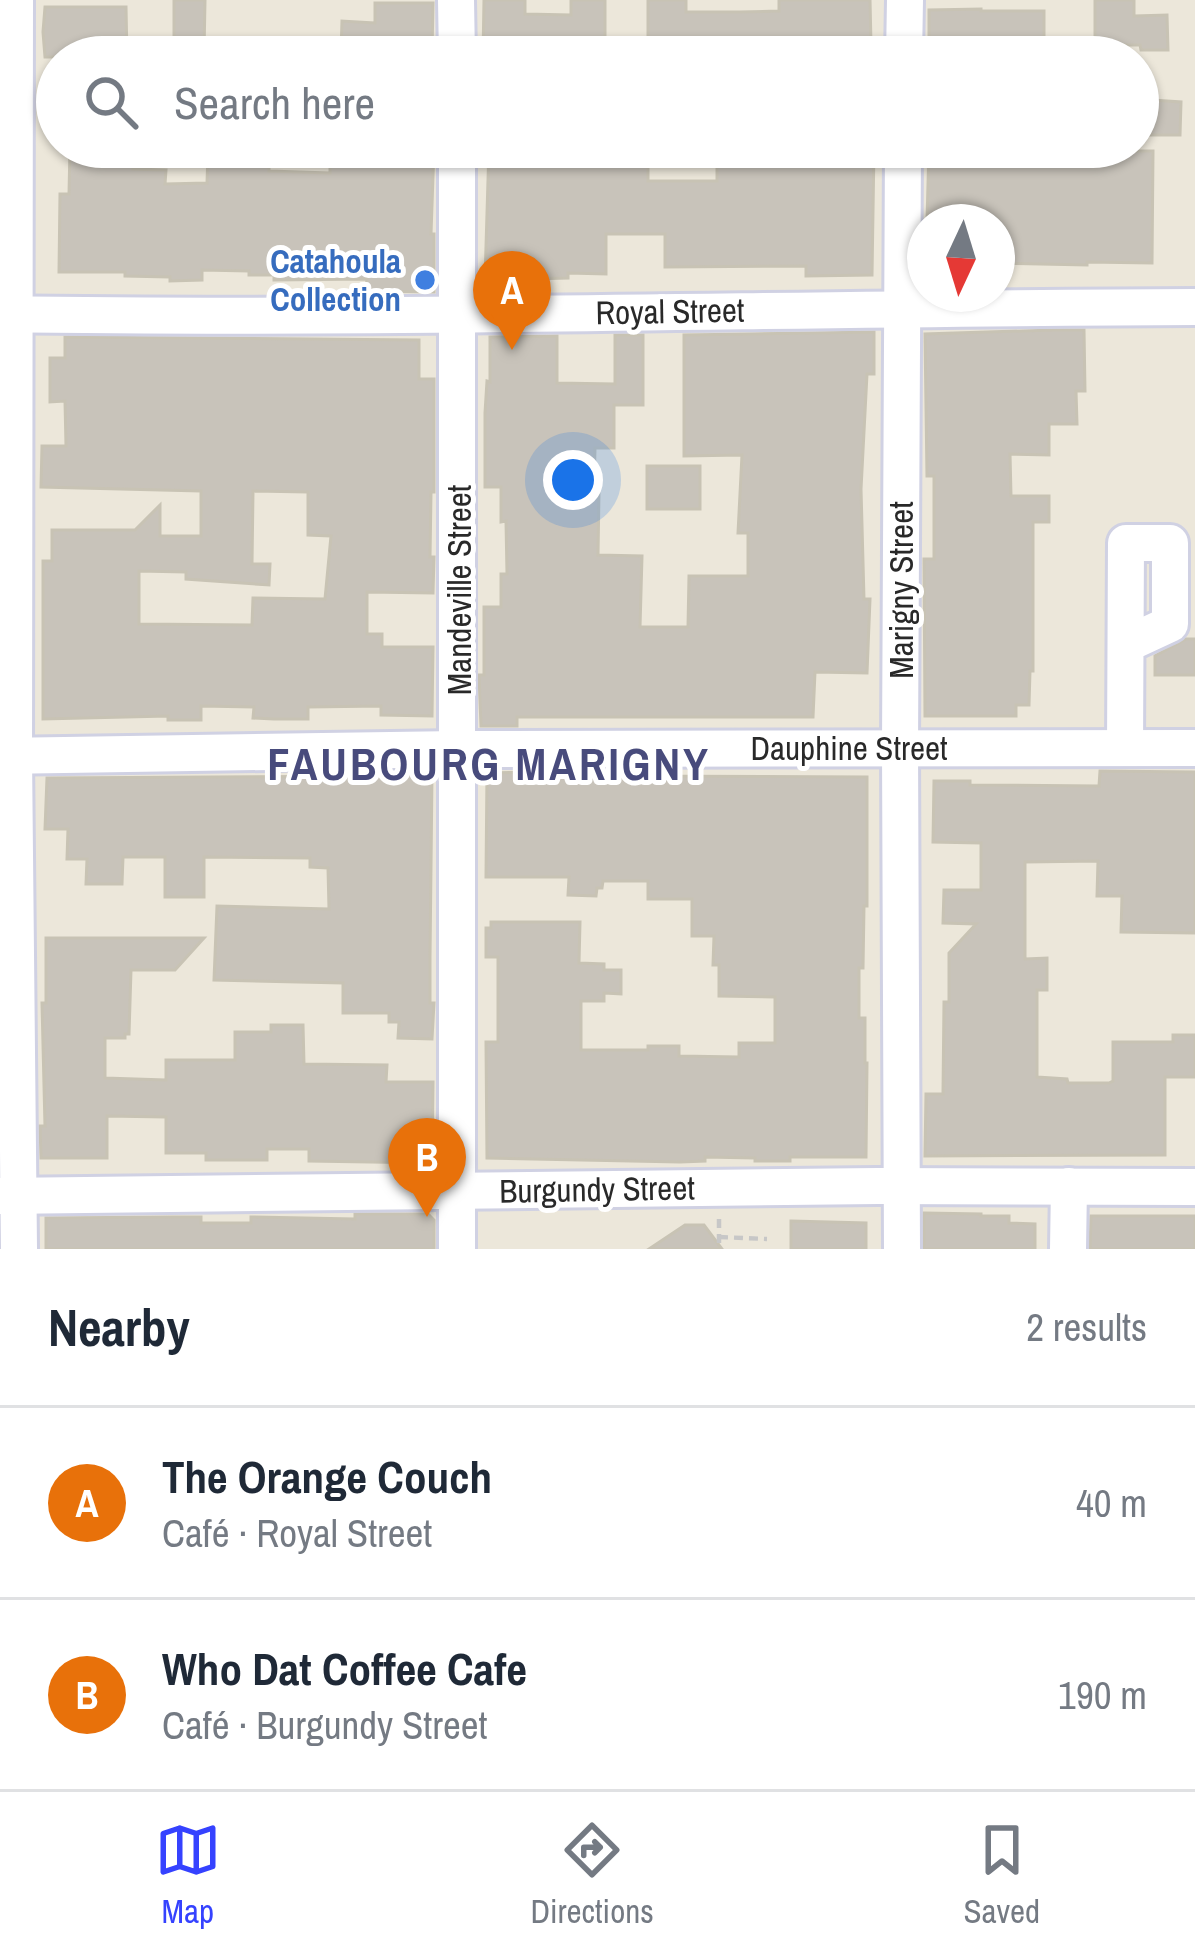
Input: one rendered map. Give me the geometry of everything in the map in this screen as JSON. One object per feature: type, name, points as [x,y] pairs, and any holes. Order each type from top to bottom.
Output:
[{"type":"street","points":[[15,0],[8,314],[7,756],[10,1196],[19,1249]]},
{"type":"street","points":[[456,0],[457,36]]},
{"type":"street","points":[[904,0],[904,36]]},
{"type":"street","name":"Mandeville Street","points":[[457,168],[457,1249]]},
{"type":"street","name":"Marigny Street","points":[[902,1249],[904,168]]},
{"type":"street","name":"Royal Street","points":[[8,314],[1195,307]]},
{"type":"street","points":[[1125,748],[1126,543]]},
{"type":"street","name":"Dauphine Street","points":[[7,756],[459,749],[1195,748]]},
{"type":"street","points":[[1068,1249],[1069,1186]]},
{"type":"street","name":"Burgundy Street","points":[[10,1196],[1195,1187]]},
{"type":"path","points":[[719,1211],[719,1240],[767,1238]]},
{"type":"building","points":[[174,0],[205,0],[204,36],[174,36]]},
{"type":"building","points":[[484,0],[525,0],[525,14],[571,15],[571,0],[605,0],[605,36],[483,36]]},
{"type":"building","points":[[648,0],[686,0],[686,12],[740,12],[779,11],[779,0],[870,0],[871,36],[648,36]]},
{"type":"building","points":[[1095,0],[1134,0],[1134,16],[1167,15],[1168,50],[1159,50],[1159,36],[1095,36]]},
{"type":"building","points":[[375,3],[433,3],[432,36],[342,36],[342,21],[375,23]]},
{"type":"building","points":[[45,7],[126,7],[127,36],[43,36]]},
{"type":"building","points":[[929,10],[1044,11],[1044,36],[929,36]]},
{"type":"building","points":[[1159,100],[1181,102],[1180,135],[1159,135]]},
{"type":"building","points":[[70,168],[166,170],[165,184],[207,183],[207,168],[330,173],[330,168],[433,168],[434,292],[366,291],[367,279],[274,280],[274,275],[249,275],[249,271],[202,270],[202,280],[170,281],[170,277],[125,276],[125,272],[59,272],[60,194],[69,194]]},
{"type":"building","points":[[488,168],[648,168],[648,181],[717,181],[717,168],[874,168],[872,275],[806,276],[806,266],[665,267],[665,234],[606,234],[606,274],[485,280]]},
{"type":"building","points":[[928,168],[1153,168],[1152,263],[1015,263],[1015,204],[927,204]]},
{"type":"building","points":[[1084,330],[1085,391],[1076,391],[1077,424],[1049,424],[1049,455],[1010,454],[1011,496],[1049,496],[1049,522],[1033,522],[1029,705],[1016,705],[1016,716],[925,716],[924,559],[934,559],[934,476],[927,476],[925,334]]},
{"type":"building","points":[[874,332],[861,489],[864,599],[870,599],[867,673],[815,672],[813,717],[517,717],[517,726],[481,726],[484,607],[501,607],[501,574],[507,574],[501,487],[485,487],[490,337],[557,336],[557,383],[615,384],[615,335],[643,335],[643,405],[614,405],[614,448],[595,448],[598,555],[642,556],[640,627],[688,627],[689,576],[748,576],[748,533],[738,533],[742,455],[684,456],[684,335]]},
{"type":"building","points":[[65,337],[419,340],[419,379],[434,379],[433,593],[367,592],[367,634],[382,634],[382,647],[433,647],[432,716],[381,715],[381,706],[308,707],[308,719],[274,719],[253,718],[254,707],[201,706],[201,720],[168,720],[168,716],[43,719],[43,561],[52,561],[52,530],[135,530],[160,505],[160,536],[201,536],[201,491],[41,487],[42,446],[66,446],[65,401],[50,402],[50,358],[65,358]],"holes":[[[253,491],[308,492],[308,535],[331,536],[325,599],[253,598],[252,625],[139,624],[139,571],[186,572],[186,579],[269,585],[270,564],[252,564]]]},
{"type":"building","points":[[647,466],[700,466],[700,509],[647,509]]},
{"type":"building","points":[[1195,639],[1195,675],[1155,675],[1155,656]]},
{"type":"building","points":[[1100,771],[1195,772],[1195,933],[1121,932],[1122,896],[1097,896],[1098,861],[1025,862],[1025,959],[1047,958],[1047,990],[1037,990],[1037,1077],[1109,1083],[1113,1081],[1113,1042],[1173,1042],[1173,1035],[1195,1035],[1195,1077],[1165,1077],[1165,1155],[925,1156],[926,1094],[943,1094],[949,953],[976,924],[943,923],[944,890],[981,890],[981,843],[933,842],[934,781],[1099,786]]},
{"type":"building","points":[[432,773],[432,1039],[398,1038],[399,1022],[389,1022],[389,1013],[343,1013],[343,983],[214,980],[217,906],[329,909],[328,868],[310,867],[310,858],[204,857],[204,897],[165,897],[165,857],[123,857],[122,884],[86,884],[87,859],[67,859],[68,829],[45,829],[47,778]]},
{"type":"building","points":[[487,773],[867,777],[867,906],[863,968],[859,968],[859,1018],[865,1018],[867,1063],[866,1157],[755,1161],[705,1157],[705,1161],[680,1162],[487,1158],[486,1042],[498,1042],[498,957],[486,957],[486,928],[491,928],[491,922],[580,922],[579,963],[621,970],[621,994],[604,993],[604,1001],[581,1001],[581,1050],[679,1046],[679,1056],[739,1057],[739,1043],[775,1043],[775,997],[719,996],[714,936],[692,936],[692,899],[648,899],[648,881],[603,881],[596,896],[568,895],[569,877],[486,877]]},
{"type":"building","points":[[46,938],[204,938],[175,970],[131,970],[129,1034],[105,1038],[105,1078],[166,1080],[166,1060],[235,1060],[235,1032],[271,1032],[271,1025],[303,1025],[304,1064],[387,1065],[386,1082],[433,1082],[432,1163],[309,1161],[309,1149],[267,1149],[267,1160],[206,1160],[206,1153],[166,1153],[166,1117],[107,1116],[107,1158],[41,1158]]},
{"type":"building","points":[[924,1213],[1009,1216],[1009,1223],[1035,1224],[1035,1249],[924,1249]]},
{"type":"building","points":[[355,1214],[428,1214],[434,1220],[434,1249],[46,1249],[46,1218],[201,1217],[201,1223],[251,1223],[251,1217],[355,1219]]},
{"type":"building","points":[[1091,1216],[1195,1216],[1195,1249],[1090,1249]]},
{"type":"building","points":[[791,1221],[866,1223],[866,1249],[791,1249]]},
{"type":"building","points":[[685,1225],[704,1225],[722,1249],[649,1249]]},
{"type":"place","name":"Catahoula Collection","points":[[425,280]]},
{"type":"place","name":"The Orange Couch","points":[[512,350]]},
{"type":"place","name":"Who Dat Coffee Cafe","points":[[427,1217]]},
{"type":"district","name":"FAUBOURG MARIGNY","points":[[489,764]]}]
